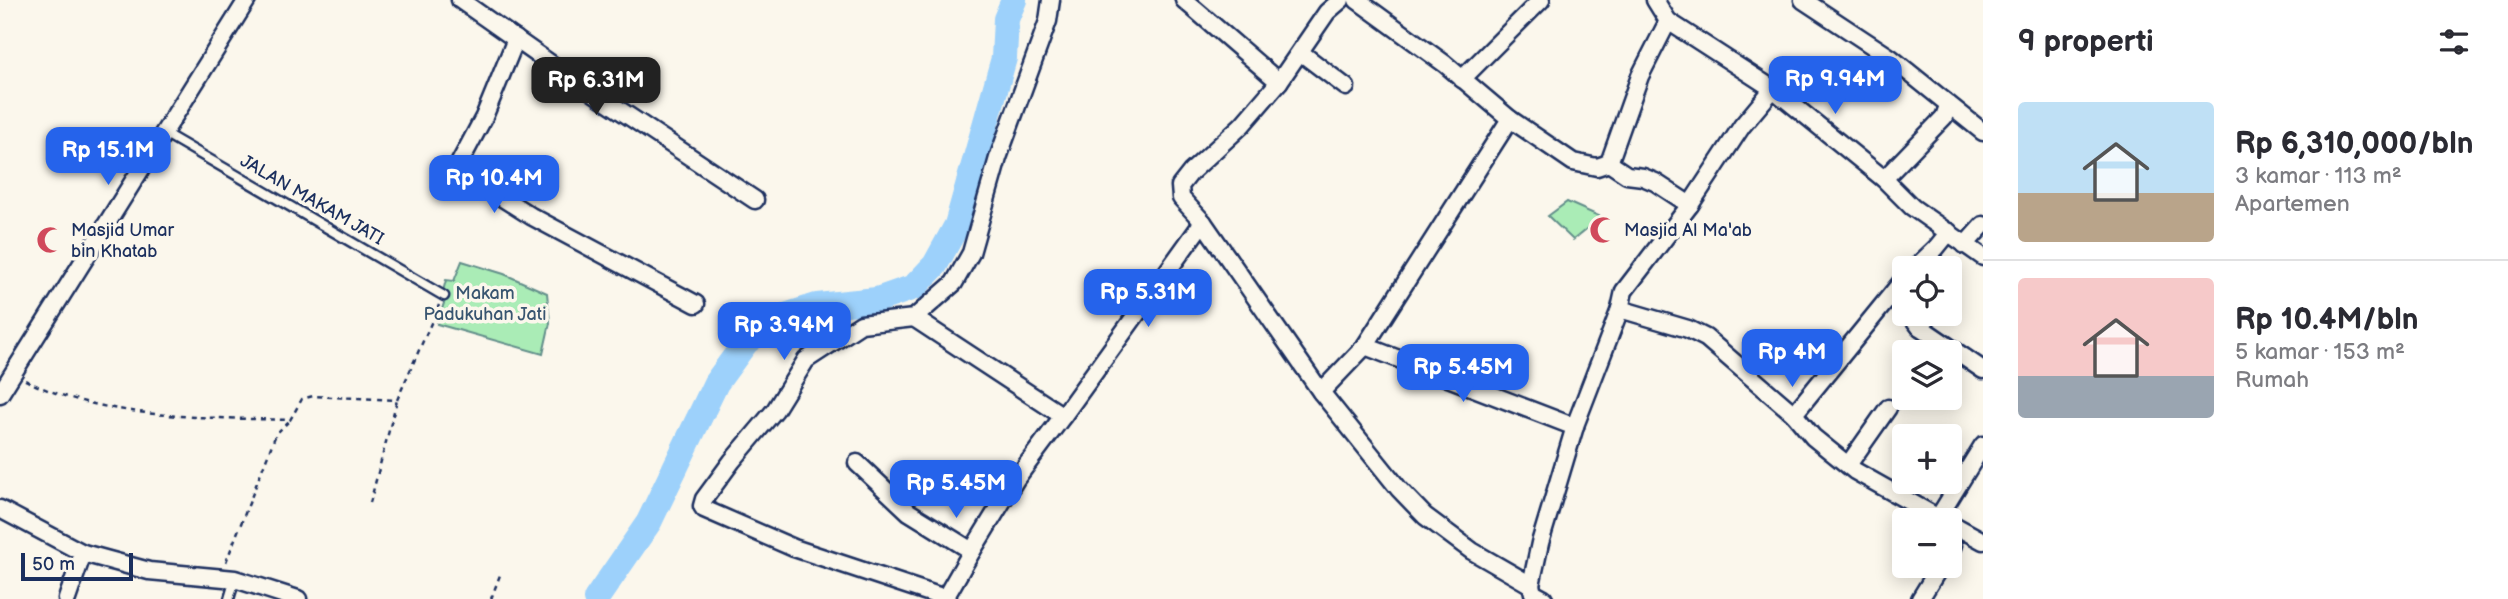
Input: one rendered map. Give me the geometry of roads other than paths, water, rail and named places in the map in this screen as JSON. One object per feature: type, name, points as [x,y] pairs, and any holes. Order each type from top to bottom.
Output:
[{"type":"street","points":[[0,394],[247,0]]},
{"type":"street","points":[[460,0],[755,200]]},
{"type":"street","points":[[1051,0],[1048,21],[998,158],[971,253],[954,283],[914,318],[861,324],[806,360],[775,410],[704,499],[704,509],[793,548],[946,598],[1016,479],[1203,222]]},
{"type":"street","points":[[1184,0],[1279,82]]},
{"type":"street","points":[[1340,0],[1328,12],[1279,82],[1242,125],[1191,172],[1180,186],[1181,198],[1203,222],[1321,392],[1399,489],[1425,516],[1535,594],[1540,543],[1575,427],[1620,309],[1624,291],[1690,205],[1742,126],[1773,89]]},
{"type":"street","points":[[1357,0],[1445,64],[1510,119],[1573,162],[1597,167],[1609,163]]},
{"type":"street","points":[[1461,79],[1541,0]]},
{"type":"street","points":[[1655,0],[1668,21],[1773,89],[1884,179],[1912,207],[1983,257]]},
{"type":"street","points":[[1802,0],[1891,58],[1983,132]]},
{"type":"street","points":[[1609,163],[1640,76],[1668,21]]},
{"type":"street","points":[[516,39],[484,117],[460,162],[460,168],[531,216],[696,304]]},
{"type":"street","points":[[1300,52],[1346,87]]},
{"type":"street","points":[[1884,179],[1944,117],[1948,106]]},
{"type":"street","points":[[1321,392],[1365,346],[1510,119]]},
{"type":"street","points":[[1609,163],[1627,175],[1655,182],[1690,205]]},
{"type":"street","points":[[1965,245],[1983,225]]},
{"type":"street","points":[[1927,256],[1948,232]]},
{"type":"street","points":[[1794,414],[1891,292]]},
{"type":"street","points":[[1620,309],[1688,328],[1706,338],[1794,414],[1813,437],[1848,465],[1922,508]]},
{"type":"street","points":[[914,318],[1063,416]]},
{"type":"street","points":[[1920,327],[1983,370]]},
{"type":"street","points":[[1365,346],[1575,427]]},
{"type":"street","points":[[1848,465],[1888,408]]},
{"type":"street","points":[[1949,508],[1983,445]]},
{"type":"street","points":[[857,463],[909,512],[972,551]]},
{"type":"street","points":[[0,509],[83,554],[149,571],[228,578],[298,599]]},
{"type":"street","points":[[1962,530],[1983,541]]},
{"type":"street","points":[[67,599],[83,554]]},
{"type":"street","points":[[1920,599],[1933,578]]},
{"type":"lane","name":"JALAN MAKAM JATI","points":[[164,133],[444,296]]},
{"type":"lane","points":[[228,578],[229,599]]},
{"type":"waterway","points":[[596,599],[649,522],[716,383],[746,342],[779,318],[817,306],[877,300],[914,287],[935,265],[957,225],[1004,58],[1006,19],[1014,0]]},
{"type":"place","name":"Masjid Al Ma'ab","points":[[1603,230]]},
{"type":"place","name":"Masjid Umar bin Khatab","points":[[50,240]]},
{"type":"park label","name":"Makam Padukuhan Jati","points":[[485,303]]}]
